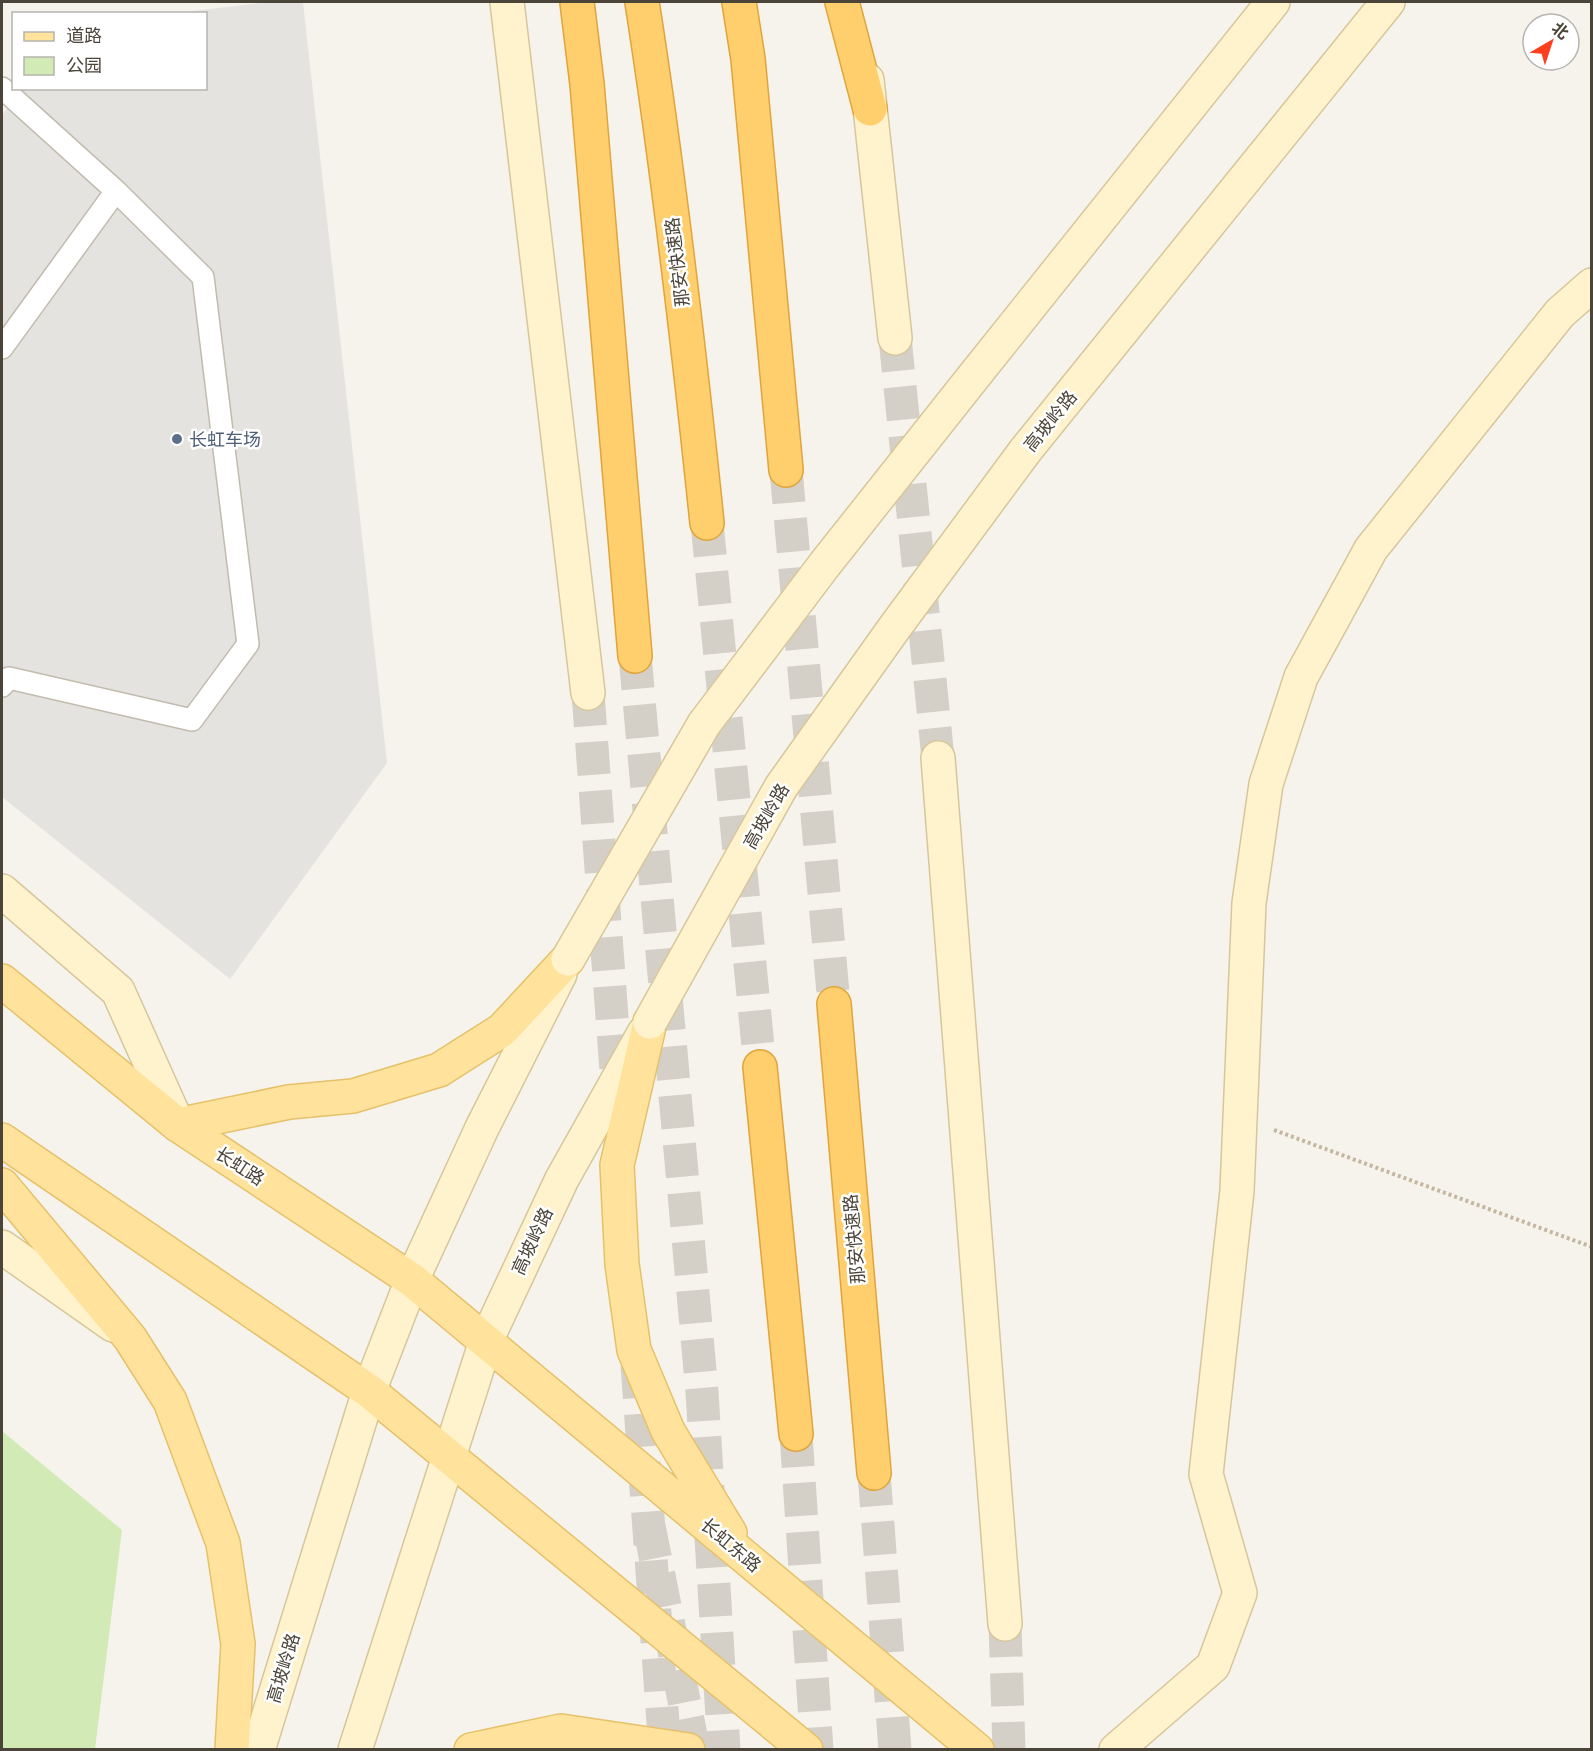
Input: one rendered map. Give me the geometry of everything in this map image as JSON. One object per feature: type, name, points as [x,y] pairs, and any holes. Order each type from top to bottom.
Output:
[{"type":"highway","points":[[577,2],[635,656]]},
{"type":"highway","name":"那安快速路","points":[[642,2],[656,88],[697,425],[706,523]]},
{"type":"highway","points":[[739,2],[748,59],[786,470]]},
{"type":"highway","points":[[842,2],[870,109]]},
{"type":"highway","name":"那安快速路","points":[[834,1004],[874,1473]]},
{"type":"highway","points":[[760,1067],[796,1434]]},
{"type":"main road","points":[[507,2],[588,693]]},
{"type":"main road","points":[[858,2],[895,338]]},
{"type":"main road","name":"高坡岭路","points":[[258,1749],[369,1390],[412,1280],[482,1128],[568,959],[704,724],[825,564],[1273,2]]},
{"type":"main road","name":"高坡岭路","points":[[355,1749],[486,1341],[562,1179],[781,787],[888,636],[1025,451],[1388,2]]},
{"type":"main road","points":[[1116,1749],[1214,1666],[1240,1593],[1206,1474],[1237,1191],[1249,903],[1266,784],[1301,677],[1371,549],[1560,313],[1592,285]]},
{"type":"main road","points":[[938,758],[1005,1624]]},
{"type":"main road","points":[[2,891],[118,991],[177,1125],[289,1101],[353,1096],[439,1070],[502,1030],[568,959]]},
{"type":"main road","name":"长虹路","points":[[2,981],[177,1125],[412,1280],[486,1341]]},
{"type":"main road","points":[[650,1022],[617,1165],[622,1264],[634,1350],[668,1431],[745,1557]]},
{"type":"main road","points":[[2,1140],[369,1390],[806,1749]]},
{"type":"main road","points":[[2,1185],[130,1338],[170,1401],[223,1543],[238,1644],[232,1749]]},
{"type":"main road","points":[[2,1247],[130,1338]]},
{"type":"main road","name":"长虹东路","points":[[486,1341],[977,1749]]},
{"type":"main road","points":[[471,1749],[561,1731],[612,1743],[688,1749]]},
{"type":"lane","points":[[2,88],[116,191],[203,277],[248,644],[192,720],[4,678]]},
{"type":"lane","points":[[2,348],[116,191]]},
{"type":"path","points":[[1240,1118],[1592,1247]]},
{"type":"green space","points":[[2,1431],[122,1530],[95,1749],[2,1749]]},
{"type":"shaded area","name":"长虹车场","points":[[268,2],[303,2],[387,763],[230,979],[2,797],[2,115],[21,90],[207,90],[207,12],[186,12]]},
{"type":"tunnel","points":[[895,338],[938,758]]},
{"type":"tunnel","points":[[786,470],[834,1004]]},
{"type":"tunnel","points":[[707,523],[760,1067]]},
{"type":"tunnel","points":[[635,656],[702,1392],[724,1750]]},
{"type":"tunnel","points":[[588,693],[618,1098]]},
{"type":"tunnel","points":[[637,1365],[665,1750]]},
{"type":"tunnel","points":[[796,1434],[817,1750]]},
{"type":"tunnel","points":[[874,1473],[895,1750]]},
{"type":"tunnel","points":[[649,1526],[694,1750]]},
{"type":"tunnel","points":[[1005,1624],[1009,1750]]},
{"type":"place","name":"长虹车场","points":[[177,439]]}]
